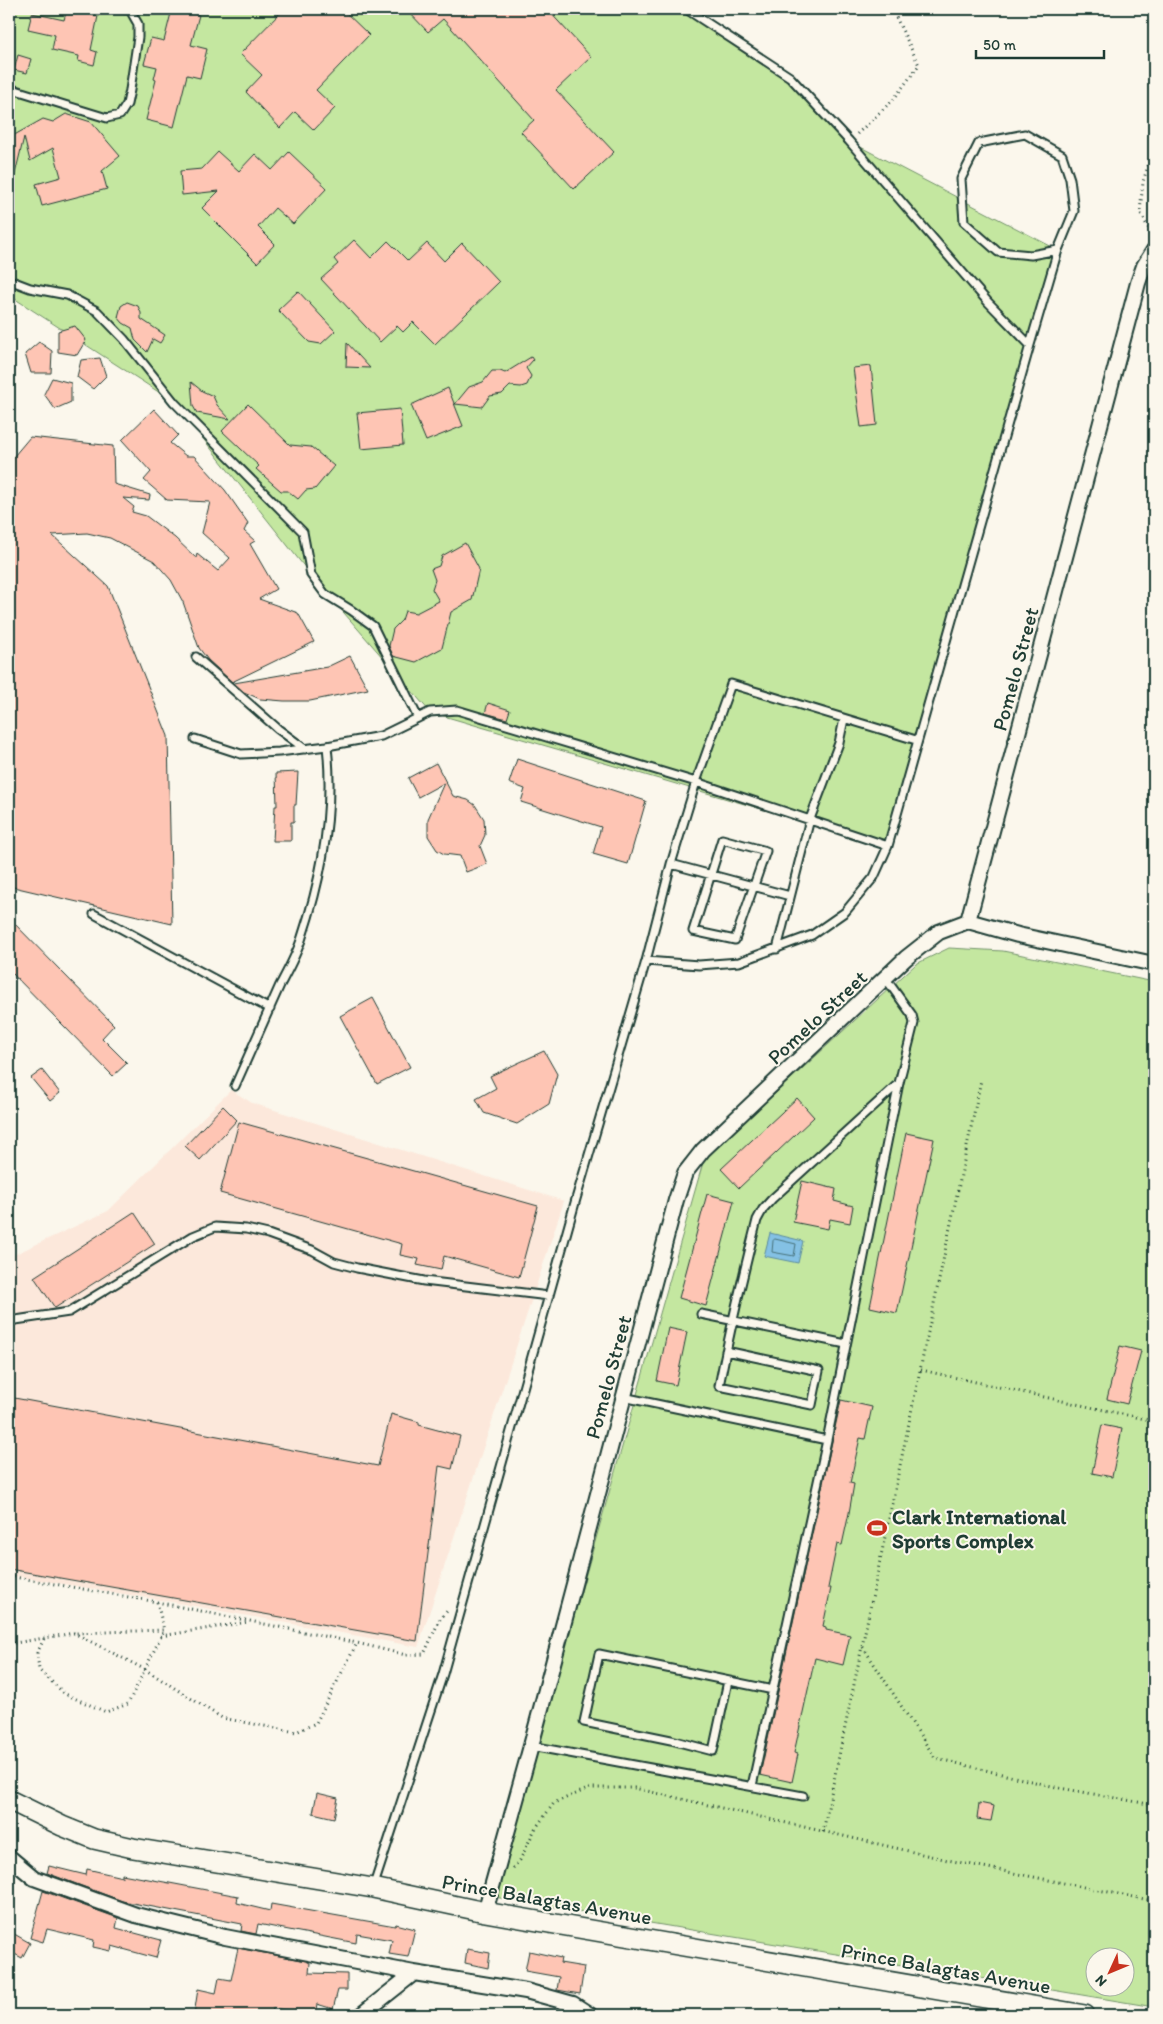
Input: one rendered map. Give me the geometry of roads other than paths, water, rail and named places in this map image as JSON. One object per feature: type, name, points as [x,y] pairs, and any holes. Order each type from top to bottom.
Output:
[{"type":"main road","name":"Prince Balagtas Avenue","points":[[9,1800],[62,1826],[94,1839],[133,1848],[373,1888],[485,1912],[1085,2015]]},
{"type":"street","name":"Pomelo Street","points":[[485,1912],[676,1200],[685,1174],[703,1150],[886,979],[906,958],[939,932],[968,922],[1138,283],[1144,266],[1154,250]]},
{"type":"street","points":[[968,922],[1018,936],[1154,964]]},
{"type":"street","points":[[9,1857],[34,1878],[136,1916],[225,1938],[414,1973],[526,1991],[573,2004],[590,2015]]},
{"type":"street","points":[[361,2015],[414,1973]]},
{"type":"lane","points":[[9,90],[107,118],[120,115],[127,104],[138,37],[138,24],[130,10],[125,9]]},
{"type":"lane","points":[[686,9],[790,77],[849,141],[988,302],[1030,345]]},
{"type":"lane","points":[[646,961],[699,965],[739,962],[777,949],[812,935],[845,912],[874,877],[888,846],[916,740],[1030,345],[1058,250],[1074,211],[1070,179],[1062,155],[1025,134],[979,143],[961,179],[964,222],[998,252],[1031,255],[1058,250]]},
{"type":"lane","points":[[9,280],[30,288],[67,295],[97,311],[124,339],[174,402],[303,532],[311,575],[325,594],[373,626],[418,718]]},
{"type":"lane","points":[[196,657],[278,729],[304,749]]},
{"type":"lane","points":[[373,1888],[443,1674],[576,1199],[646,961],[671,864],[696,782],[731,684],[916,740]]},
{"type":"lane","points":[[195,738],[240,754],[304,749],[381,736],[430,712],[457,710],[696,782],[888,846]]},
{"type":"lane","points":[[777,949],[810,819],[839,743],[844,719]]},
{"type":"lane","points":[[235,1086],[302,938],[316,887],[324,844],[329,796],[330,769],[327,746]]},
{"type":"lane","points":[[722,839],[766,851],[755,887],[734,940],[693,931],[722,839]]},
{"type":"lane","points":[[671,864],[790,896]]},
{"type":"lane","points":[[94,914],[270,1009]]},
{"type":"lane","points":[[752,1786],[827,1440],[899,1083],[914,1019],[886,979]]},
{"type":"lane","points":[[726,1351],[819,1371],[812,1405],[719,1386],[732,1320],[757,1220],[762,1209],[899,1083]]},
{"type":"lane","points":[[9,1321],[69,1312],[193,1236],[215,1227],[246,1229],[268,1234],[312,1250],[334,1262],[403,1278],[549,1296]]},
{"type":"lane","points":[[701,1314],[846,1344]]},
{"type":"lane","points":[[623,1397],[827,1440]]},
{"type":"lane","points":[[728,1681],[713,1751],[671,1740],[584,1722],[599,1654],[773,1690]]},
{"type":"lane","points":[[531,1746],[803,1796]]},
{"type":"water","points":[[770,1233],[803,1241],[798,1263],[764,1256]]},
{"type":"place","name":"Clark International Sports Complex","points":[[877,1528]]}]
